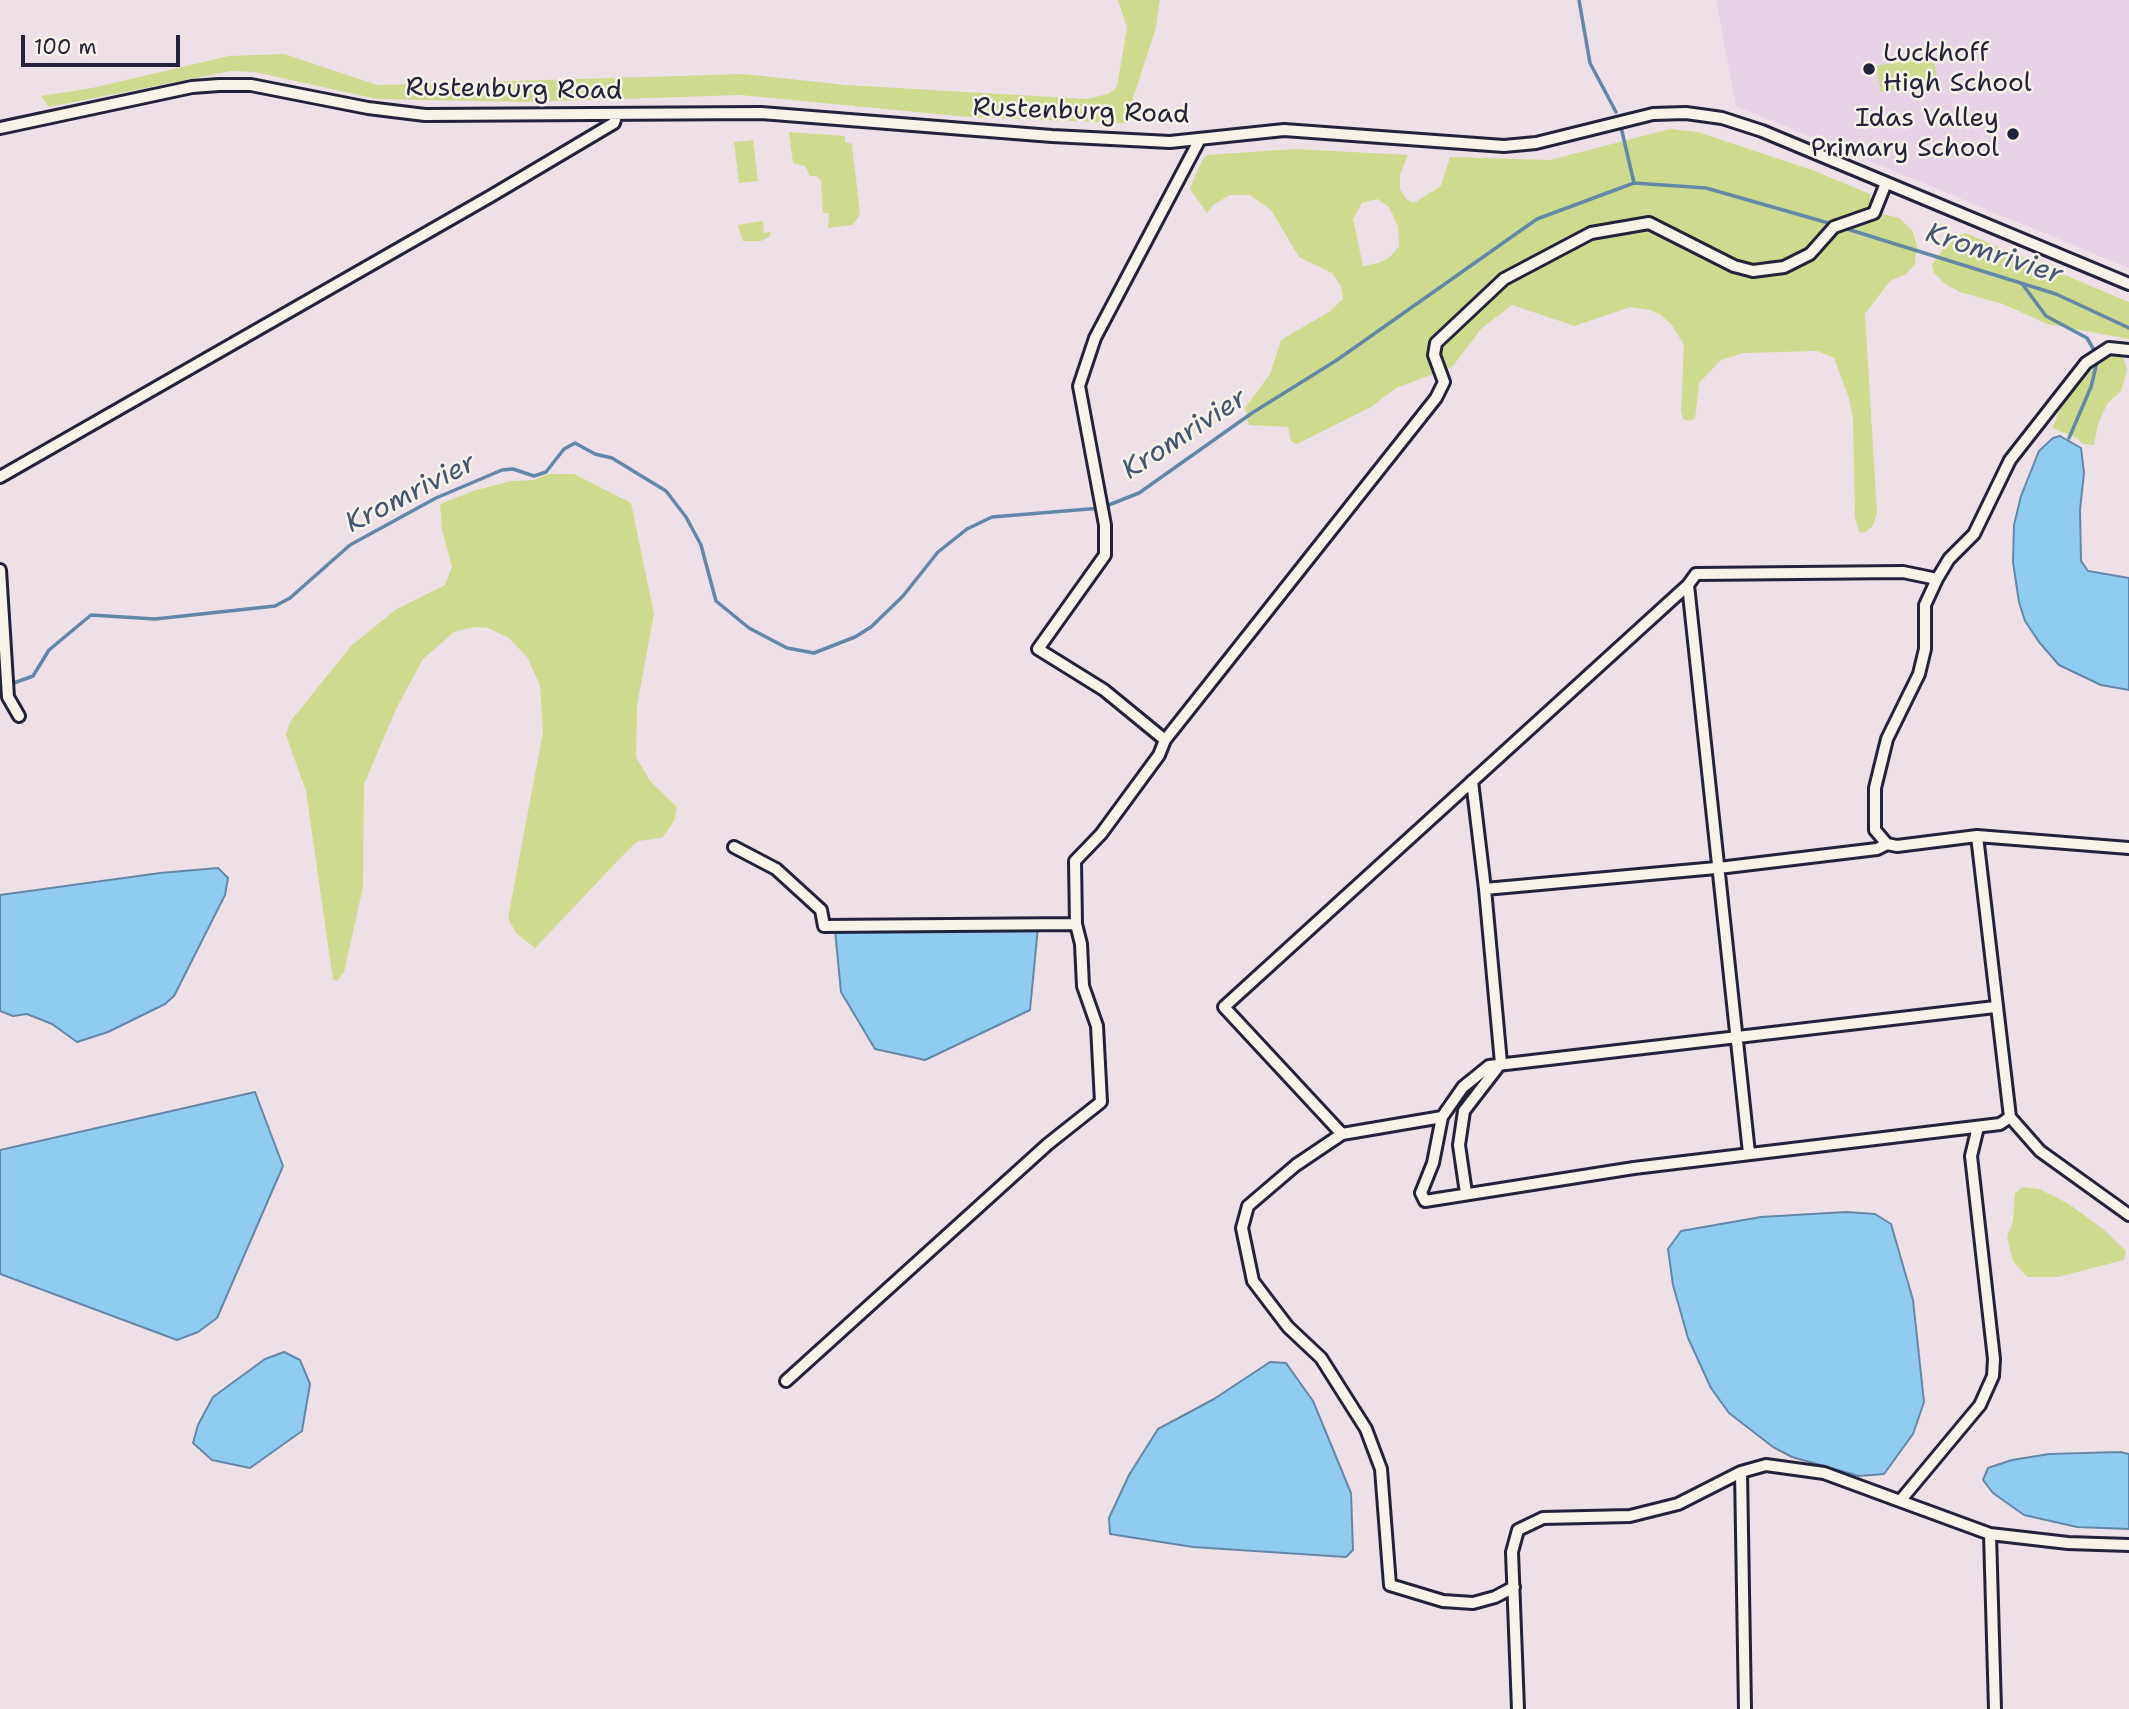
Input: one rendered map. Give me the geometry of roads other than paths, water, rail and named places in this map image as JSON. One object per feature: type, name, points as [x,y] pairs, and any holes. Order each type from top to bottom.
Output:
[{"type":"street","name":"Rustenburg Road","points":[[0,128],[192,87],[219,85],[251,85],[368,108],[425,115],[616,116],[761,113],[1052,136],[1170,142],[1284,130],[1504,146],[1536,143],[1653,114],[1686,113],[1722,118],[1762,131],[2129,285]]},
{"type":"street","points":[[0,477],[502,189],[614,123],[616,116]]},
{"type":"street","points":[[1164,740],[1104,690],[1038,649],[1105,555],[1105,525],[1079,386],[1095,338],[1200,139]]},
{"type":"street","points":[[786,1381],[1048,1144],[1101,1102],[1097,1026],[1083,986],[1081,944],[1076,924],[1075,861],[1101,834],[1159,755],[1164,740],[1436,398],[1444,382],[1434,355],[1436,343],[1504,279],[1591,233],[1649,223],[1734,266],[1753,271],[1784,267],[1810,254],[1834,228],[1874,213],[1886,183]]},
{"type":"street","points":[[1887,844],[1875,830],[1875,788],[1887,739],[1919,674],[1925,649],[1926,605],[1937,579],[1949,559],[1974,534],[2010,460],[2086,363],[2109,348],[2129,350]]},
{"type":"street","points":[[0,570],[8,697],[19,716]]},
{"type":"street","points":[[1342,1134],[1224,1006],[1688,585],[1696,574],[1903,572],[1937,579]]},
{"type":"street","points":[[1688,585],[1749,1153]]},
{"type":"street","points":[[1466,1193],[1459,1145],[1464,1111],[1501,1063],[1472,781]]},
{"type":"street","points":[[1977,836],[2010,1117],[2040,1152],[2129,1214]]},
{"type":"street","points":[[1485,889],[1718,867],[1877,849],[1887,844],[1897,846],[1977,836],[2129,848]]},
{"type":"street","points":[[734,847],[776,869],[821,910],[824,926],[1076,924]]},
{"type":"street","points":[[1995,1007],[1501,1063],[1476,1074],[1442,1117],[1439,1140],[1421,1194],[1424,1201],[1749,1153],[2000,1124],[2010,1117]]},
{"type":"street","points":[[1442,1117],[1342,1134],[1296,1164],[1248,1206],[1242,1228],[1253,1281],[1287,1327],[1321,1358],[1366,1429],[1381,1469],[1390,1585],[1443,1601],[1473,1603],[1495,1597],[1514,1587]]},
{"type":"street","points":[[1900,1502],[1980,1405],[1993,1376],[1994,1359],[1971,1156],[1978,1127]]},
{"type":"street","points":[[1518,1709],[1512,1552],[1518,1530],[1544,1518],[1630,1516],[1678,1504],[1741,1472],[1766,1465],[1780,1465],[1824,1473],[1990,1534],[2068,1543],[2129,1545]]},
{"type":"street","points":[[1741,1472],[1745,1709]]},
{"type":"street","points":[[1990,1534],[1996,1709]]},
{"type":"water","points":[[2060,436],[2081,448],[2084,473],[2080,510],[2081,561],[2088,571],[2129,578],[2129,690],[2101,685],[2059,665],[2025,621],[2019,602],[2013,562],[2014,525],[2021,496],[2039,451],[2053,438]]},
{"type":"water","points":[[218,868],[228,878],[225,895],[174,996],[165,1004],[108,1032],[77,1042],[52,1024],[27,1014],[13,1016],[0,1011],[0,895],[160,873]]},
{"type":"water","points":[[1038,927],[1030,1010],[925,1060],[875,1049],[841,992],[835,930]]},
{"type":"water","points":[[255,1092],[283,1166],[217,1318],[198,1332],[177,1340],[0,1274],[0,1150]]},
{"type":"water","points":[[1846,1212],[1875,1214],[1891,1224],[1913,1300],[1924,1402],[1913,1434],[1884,1474],[1859,1476],[1792,1457],[1773,1447],[1729,1413],[1711,1388],[1688,1338],[1673,1285],[1668,1249],[1681,1231],[1761,1217]]},
{"type":"water","points":[[284,1352],[300,1360],[310,1384],[302,1431],[250,1468],[212,1460],[193,1443],[198,1425],[213,1397],[265,1359]]},
{"type":"water","points":[[1270,1362],[1286,1363],[1313,1401],[1351,1493],[1353,1550],[1346,1557],[1193,1547],[1110,1534],[1109,1518],[1129,1475],[1158,1429],[1214,1399]]},
{"type":"water","points":[[2049,1454],[2129,1454],[2129,1529],[2077,1527],[2024,1515],[1993,1493],[1983,1480],[1988,1468],[2012,1460]]},
{"type":"waterway","points":[[1579,0],[1590,63],[1616,112]]},
{"type":"waterway","points":[[1621,127],[1634,183]]},
{"type":"waterway","name":"Kromrivier","points":[[11,684],[33,676],[49,650],[91,615],[155,619],[275,606],[290,598],[350,545],[436,498],[502,470],[513,469],[534,476],[546,472],[564,449],[575,443],[595,454],[612,458],[666,491],[686,517],[701,545],[716,601],[749,628],[787,648],[814,653],[855,637],[871,627],[903,596],[938,552],[967,529],[992,517],[1101,508],[1139,493],[1252,413],[1337,360],[1537,219],[1634,183],[1706,188],[1832,224]]},
{"type":"waterway","name":"Kromrivier","points":[[1844,228],[2056,294],[2129,328]]},
{"type":"waterway","points":[[2023,285],[2046,316],[2087,338],[2094,350]]},
{"type":"waterway","points":[[2069,438],[2091,387],[2097,362]]},
{"type":"place","name":"Luckhoff High School","points":[[1869,69]]},
{"type":"place","name":"Idas Valley Primary School","points":[[2013,134]]}]
